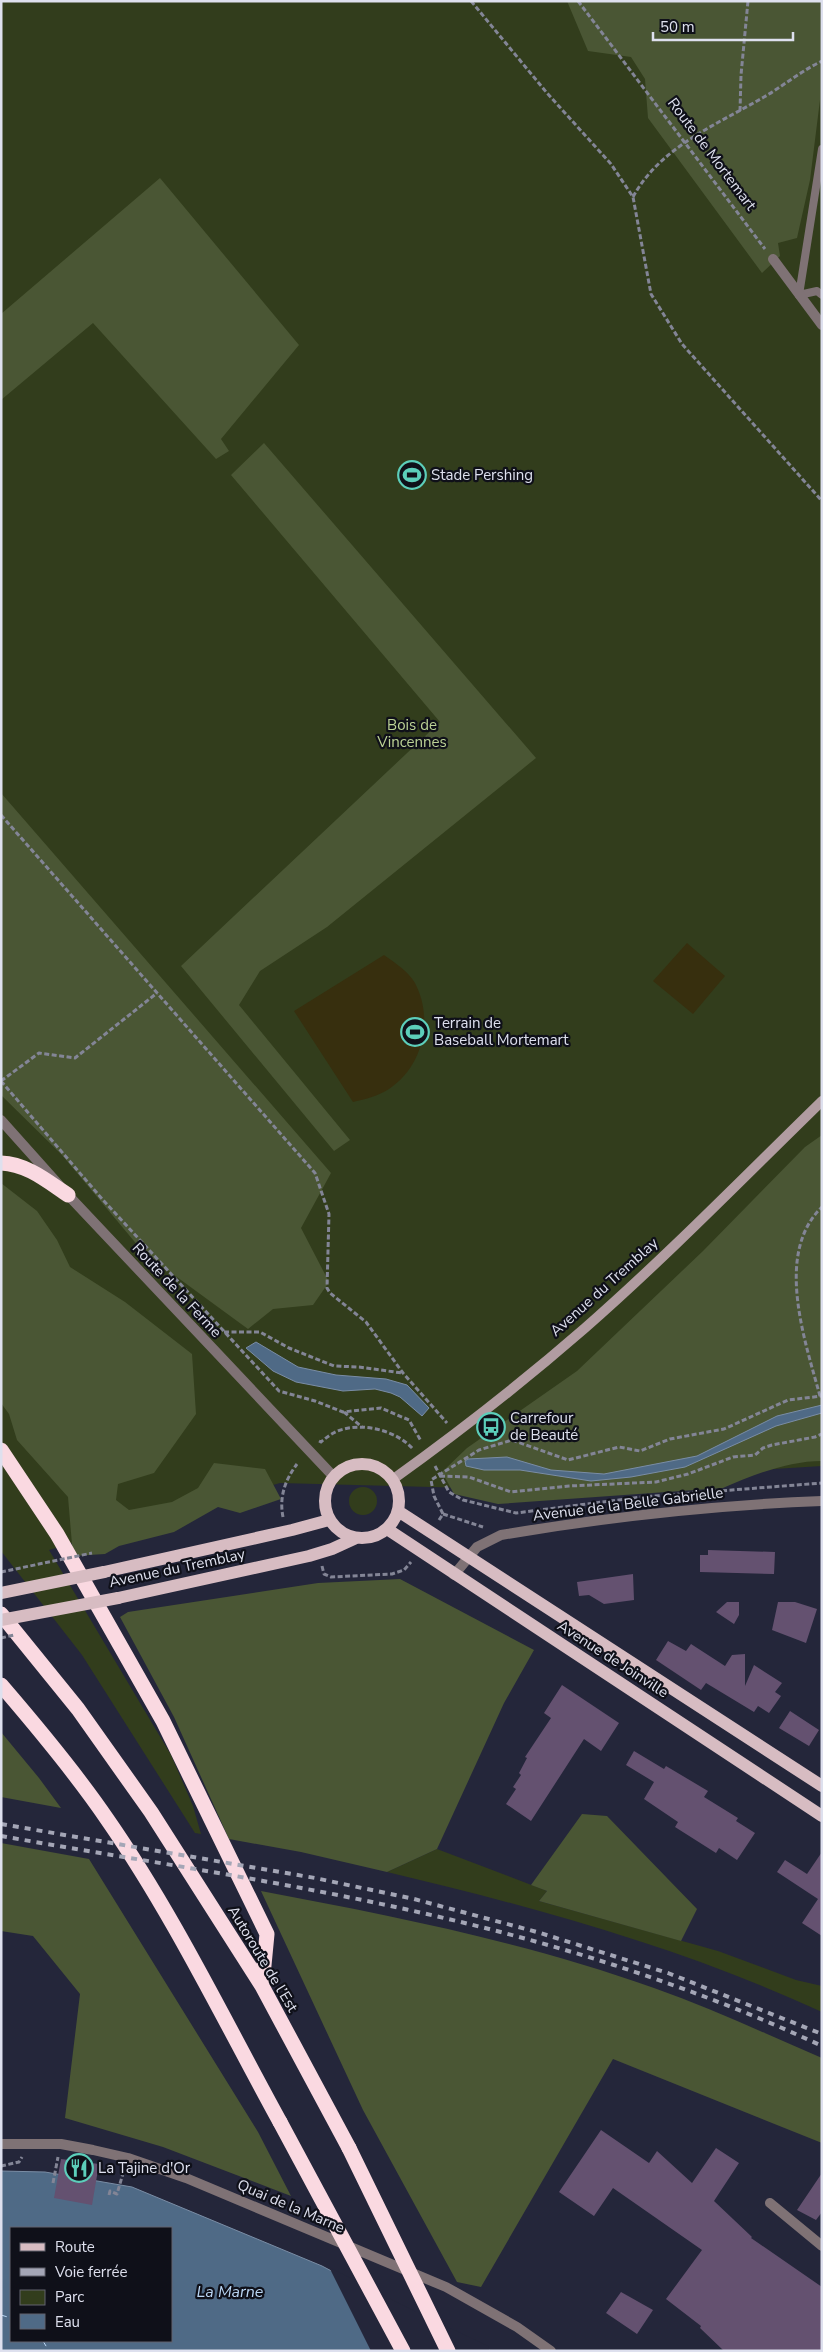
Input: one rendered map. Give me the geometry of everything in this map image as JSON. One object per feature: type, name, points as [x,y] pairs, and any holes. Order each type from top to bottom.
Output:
[{"type":"highway","points":[[1,1163],[9,1163],[32,1171],[68,1195]]},
{"type":"highway","points":[[1,1450],[57,1534],[163,1721],[267,1934],[262,1986]]},
{"type":"highway","name":"Autoroute de l’Est","points":[[1,1614],[78,1709],[151,1812],[262,1986],[349,2148],[448,2351]]},
{"type":"highway","points":[[1,1685],[49,1741],[108,1819],[168,1918],[403,2351]]},
{"type":"main road","name":"Avenue du Tremblay","points":[[392,1480],[510,1392],[585,1328],[654,1265],[822,1101]]},
{"type":"main road","points":[[364,1464],[375,1466],[392,1480],[397,1490],[398,1511],[387,1529],[378,1535],[356,1538],[345,1535],[336,1529],[329,1520],[324,1502],[325,1493],[334,1477],[342,1469],[364,1464]]},
{"type":"main road","name":"Avenue de Joinville","points":[[398,1511],[822,1786]]},
{"type":"main road","name":"Avenue du Tremblay","points":[[1,1592],[104,1572],[329,1520]]},
{"type":"main road","name":"Avenue de Joinville","points":[[387,1529],[822,1816]]},
{"type":"main road","name":"Avenue du Tremblay","points":[[1,1620],[118,1598],[309,1556],[332,1549],[356,1538]]},
{"type":"street","points":[[773,259],[822,325]]},
{"type":"street","name":"Route de la Ferme","points":[[1,1120],[68,1195],[334,1477]]},
{"type":"street","name":"Avenue de la Belle Gabrielle","points":[[454,1574],[477,1547],[492,1539],[511,1534],[682,1511],[765,1503],[822,1501]]},
{"type":"street","name":"Quai de la Marne","points":[[1,2144],[61,2144],[128,2158],[186,2178],[446,2287],[517,2326],[551,2351]]},
{"type":"street","points":[[770,2203],[822,2246]]},
{"type":"lane","points":[[822,150],[799,295],[817,291],[822,295]]},
{"type":"path","points":[[471,1],[547,93],[611,164],[633,197],[651,294],[682,344],[822,501]]},
{"type":"path","name":"Route de Mortemart","points":[[578,1],[773,259]]},
{"type":"path","points":[[740,111],[741,75],[748,1]]},
{"type":"path","points":[[633,197],[643,178],[684,142],[740,111],[822,61]]},
{"type":"path","points":[[1,815],[315,1173],[329,1214],[327,1288],[330,1293],[366,1322],[403,1373],[454,1433]]},
{"type":"path","points":[[157,993],[75,1058],[39,1053],[1,1081],[103,1200],[279,1391],[343,1412],[362,1427]]},
{"type":"path","points":[[483,1527],[443,1514],[434,1496],[431,1480],[479,1450],[512,1440],[568,1460],[619,1447],[640,1451],[670,1439],[724,1429],[788,1400],[821,1396],[806,1343],[795,1278],[799,1243],[811,1217],[822,1207]]},
{"type":"path","points":[[223,1332],[260,1332],[289,1348],[334,1366],[359,1367],[403,1373]]},
{"type":"path","points":[[343,1412],[381,1408],[409,1420],[428,1453]]},
{"type":"path","points":[[321,1442],[344,1429],[362,1427],[388,1432],[407,1442],[414,1449]]},
{"type":"path","points":[[440,1476],[469,1477],[511,1492],[569,1486],[656,1482],[688,1474],[733,1456],[755,1454],[763,1448],[772,1445],[822,1434]]},
{"type":"path","points":[[283,1518],[282,1498],[284,1486],[296,1464]]},
{"type":"path","points":[[440,1476],[449,1492],[463,1500],[516,1513],[642,1497],[822,1483]]},
{"type":"path","points":[[439,1520],[443,1514]]},
{"type":"path","points":[[1,1572],[92,1553]]},
{"type":"path","points":[[324,1574],[331,1577],[392,1574],[404,1570]]},
{"type":"path","points":[[53,2183],[61,2144]]},
{"type":"path","points":[[109,2195],[110,2192],[117,2194],[128,2158]]},
{"type":"green space","name":"Bois de Vincennes","points":[[1,1],[822,1],[822,1466],[469,1488],[280,1483],[49,1550],[171,1755],[193,1806],[201,1834],[195,1833],[82,1655],[1,1551]]},
{"type":"green space","points":[[567,1],[820,1],[820,100],[810,180],[797,238],[778,243],[780,256],[762,273],[648,118],[645,79],[631,57],[588,51]]},
{"type":"green space","points":[[160,178],[299,345],[221,439],[229,451],[216,459],[93,323],[1,400],[1,314]]},
{"type":"green space","points":[[264,443],[536,758],[327,927],[260,971],[239,1005],[350,1140],[334,1151],[181,966],[440,722],[231,475]]},
{"type":"green space","points":[[1,793],[331,1173],[301,1228],[329,1282],[313,1305],[273,1309],[248,1329],[144,1253],[62,1155],[1,1095]]},
{"type":"green space","points":[[822,1135],[822,1461],[784,1466],[723,1488],[498,1504],[454,1494],[442,1472],[467,1448],[577,1371],[703,1251],[805,1147]]},
{"type":"green space","points":[[1,1183],[37,1211],[57,1240],[70,1267],[125,1302],[192,1354],[196,1414],[154,1473],[118,1484],[116,1500],[129,1510],[172,1502],[198,1488],[214,1463],[265,1469],[281,1499],[240,1513],[218,1507],[174,1532],[119,1546],[105,1554],[73,1556],[68,1497],[17,1440],[9,1414],[1,1403]]},
{"type":"green space","points":[[363,1487],[373,1491],[377,1501],[373,1511],[363,1515],[353,1511],[349,1501],[353,1491]]},
{"type":"green space","points":[[400,1579],[534,1650],[504,1703],[437,1849],[387,1872],[301,1852],[229,1839],[174,1717],[120,1617],[128,1612],[318,1583]]},
{"type":"green space","points":[[1,1732],[39,1778],[61,1808],[1,1797]]},
{"type":"green space","points":[[582,1814],[607,1816],[697,1909],[681,1941],[539,1901],[547,1891],[531,1885]]},
{"type":"green space","points":[[1,1843],[89,1859],[258,2132],[291,2196],[163,2147],[65,2118],[80,1994],[33,1936],[1,1931]]},
{"type":"green space","points":[[437,1849],[547,1891],[539,1901],[718,1951],[796,1980],[822,1986],[822,2012],[716,1968],[608,1931],[442,1885],[387,1872]]},
{"type":"green space","points":[[261,1891],[410,1921],[557,1957],[675,1996],[822,2058],[822,2143],[613,2059],[481,2287],[457,2282],[363,2110]]},
{"type":"sand","points":[[687,943],[725,976],[693,1014],[653,981]]},
{"type":"sand","points":[[384,955],[405,971],[415,983],[421,997],[424,1012],[422,1041],[410,1068],[401,1080],[381,1094],[353,1102],[294,1011]]},
{"type":"water","points":[[256,1342],[298,1367],[336,1375],[386,1379],[407,1385],[429,1408],[422,1416],[400,1397],[391,1393],[375,1389],[343,1391],[296,1382],[273,1371],[246,1348]]},
{"type":"water","points":[[822,1405],[822,1413],[776,1426],[685,1467],[631,1477],[591,1481],[520,1470],[484,1470],[466,1466],[465,1461],[468,1459],[507,1457],[551,1470],[604,1474],[697,1456],[777,1416]]},
{"type":"water","name":"La Marne","points":[[1,2171],[45,2172],[132,2187],[322,2266],[417,2316],[491,2351],[1,2351]]},
{"type":"pier","points":[[329,2267],[418,2313],[488,2346],[490,2351],[371,2351]]},
{"type":"building","points":[[708,1550],[775,1552],[774,1574],[700,1572],[700,1555],[708,1555]]},
{"type":"building","points":[[633,1574],[634,1600],[604,1604],[589,1595],[579,1596],[577,1582]]},
{"type":"building","points":[[727,1602],[739,1602],[739,1615],[734,1624],[716,1612]]},
{"type":"building","points":[[778,1602],[795,1602],[817,1609],[806,1643],[772,1630]]},
{"type":"building","points":[[668,1641],[686,1651],[691,1644],[725,1666],[732,1655],[745,1654],[745,1686],[754,1665],[782,1683],[775,1692],[781,1696],[769,1713],[758,1706],[754,1712],[706,1683],[701,1690],[656,1660]]},
{"type":"building","points":[[562,1685],[619,1723],[601,1751],[584,1739],[531,1821],[506,1804],[516,1789],[513,1787],[521,1775],[519,1773],[527,1758],[525,1757],[551,1718],[544,1713]]},
{"type":"building","points":[[790,1711],[819,1730],[809,1746],[779,1728]]},
{"type":"building","points":[[634,1751],[664,1769],[666,1766],[708,1791],[704,1797],[738,1818],[736,1821],[755,1833],[737,1860],[719,1848],[716,1853],[675,1827],[678,1822],[644,1799],[654,1782],[626,1765]]},
{"type":"building","points":[[822,1852],[822,1936],[802,1923],[818,1899],[777,1872],[785,1860],[807,1874]]},
{"type":"building","points":[[601,2130],[649,2163],[657,2151],[692,2183],[716,2148],[739,2163],[714,2201],[751,2238],[822,2287],[822,2351],[724,2351],[700,2328],[701,2326],[666,2299],[702,2250],[613,2188],[594,2216],[559,2192]]},
{"type":"building","points":[[61,2159],[99,2164],[92,2205],[54,2198]]},
{"type":"building","points":[[822,2173],[822,2212],[816,2220],[797,2210]]},
{"type":"building","points":[[621,2292],[653,2310],[637,2334],[606,2313]]},
{"type":"ferry route","points":[[1,2315],[10,2318]]},
{"type":"ferry route","points":[[44,2342],[49,2351]]},
{"type":"railway","points":[[1,1824],[315,1878],[414,1899],[537,1932],[668,1973],[822,2034]]},
{"type":"railway","points":[[1,1836],[307,1889],[462,1922],[567,1951],[671,1984],[722,2003],[822,2046]]},
{"type":"place","name":"Stade Pershing","points":[[412,475]]},
{"type":"place","name":"Terrain de Baseball Mortemart","points":[[415,1032]]},
{"type":"place","name":"Carrefour de Beauté","points":[[491,1427]]},
{"type":"place","name":"La Tajine d'Or","points":[[79,2168]]}]
